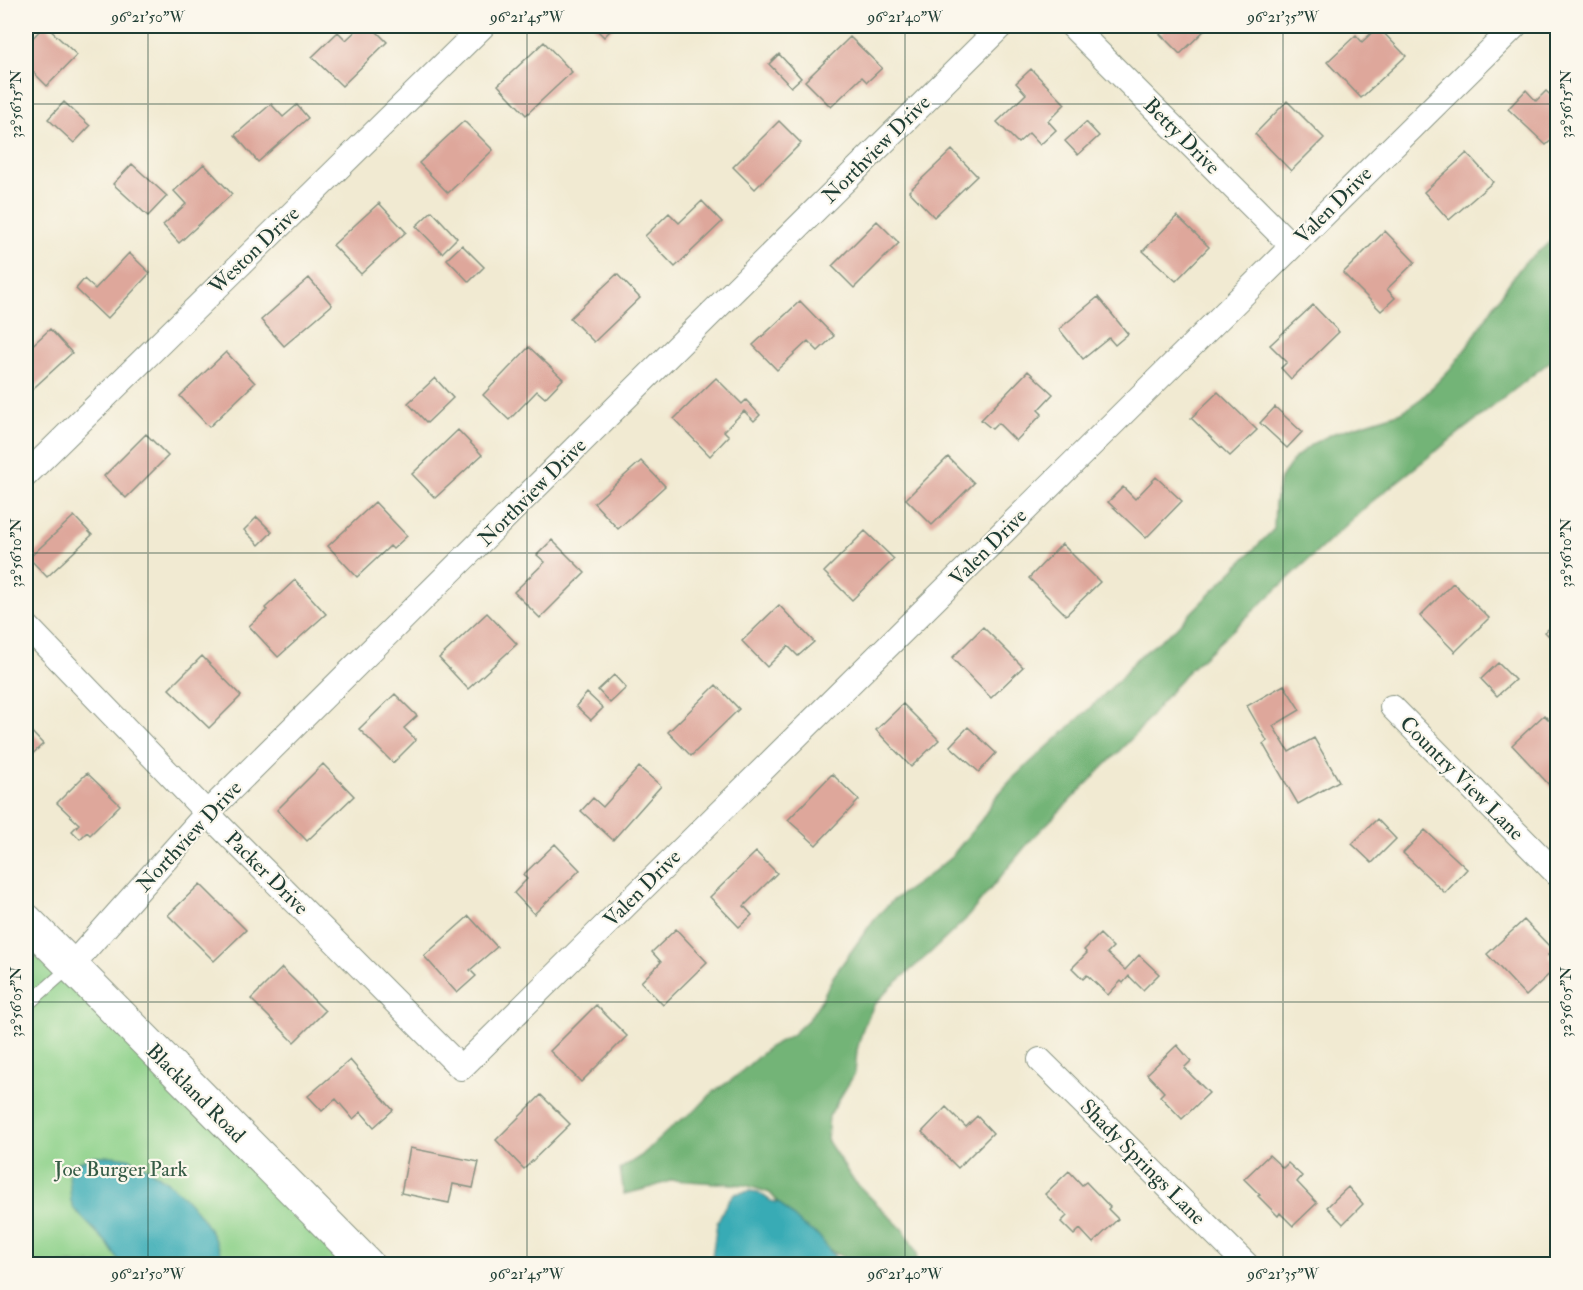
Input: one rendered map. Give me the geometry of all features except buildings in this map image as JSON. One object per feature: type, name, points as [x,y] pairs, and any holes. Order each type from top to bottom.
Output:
[{"type":"street","name":"Weston Drive","points":[[26,475],[483,26]]},
{"type":"street","name":"Northview Drive","points":[[71,966],[207,813],[1001,26]]},
{"type":"street","name":"Betty Drive","points":[[1072,26],[1292,246]]},
{"type":"street","name":"Valen Drive","points":[[461,1068],[1515,26]]},
{"type":"street","name":"Packer Drive","points":[[26,625],[207,813],[461,1068]]},
{"type":"street","name":"Country View Lane","points":[[1392,707],[1557,875]]},
{"type":"street","name":"Blackland Road","points":[[26,920],[367,1264]]},
{"type":"street","name":"Shady Springs Lane","points":[[1040,1060],[1246,1264]]},
{"type":"lane","points":[[26,1006],[71,966]]},
{"type":"green space","points":[[1557,235],[1557,356],[1370,503],[1184,675],[1136,734],[1029,842],[965,920],[874,1005],[863,1028],[857,1050],[855,1073],[829,1116],[827,1140],[853,1180],[904,1231],[917,1253],[916,1264],[856,1264],[822,1246],[802,1230],[770,1193],[746,1185],[673,1180],[624,1194],[620,1169],[641,1156],[675,1124],[696,1110],[713,1092],[733,1079],[769,1047],[792,1035],[809,1019],[833,977],[875,918],[892,901],[951,857],[1012,779],[1086,712],[1120,679],[1136,659],[1174,630],[1274,529],[1275,503],[1280,479],[1295,458],[1312,444],[1334,433],[1402,412],[1422,398],[1451,368],[1467,347],[1524,263]]},
{"type":"green space","name":"Joe Burger Park","points":[[26,938],[353,1264],[26,1264]]},
{"type":"water","points":[[93,1156],[117,1156],[131,1159],[170,1184],[203,1220],[225,1264],[121,1264],[107,1243],[74,1209],[71,1201],[69,1175],[75,1164]]},
{"type":"water","points":[[758,1192],[771,1201],[779,1203],[803,1226],[818,1235],[840,1264],[711,1264],[717,1223],[724,1208],[734,1194]]}]
